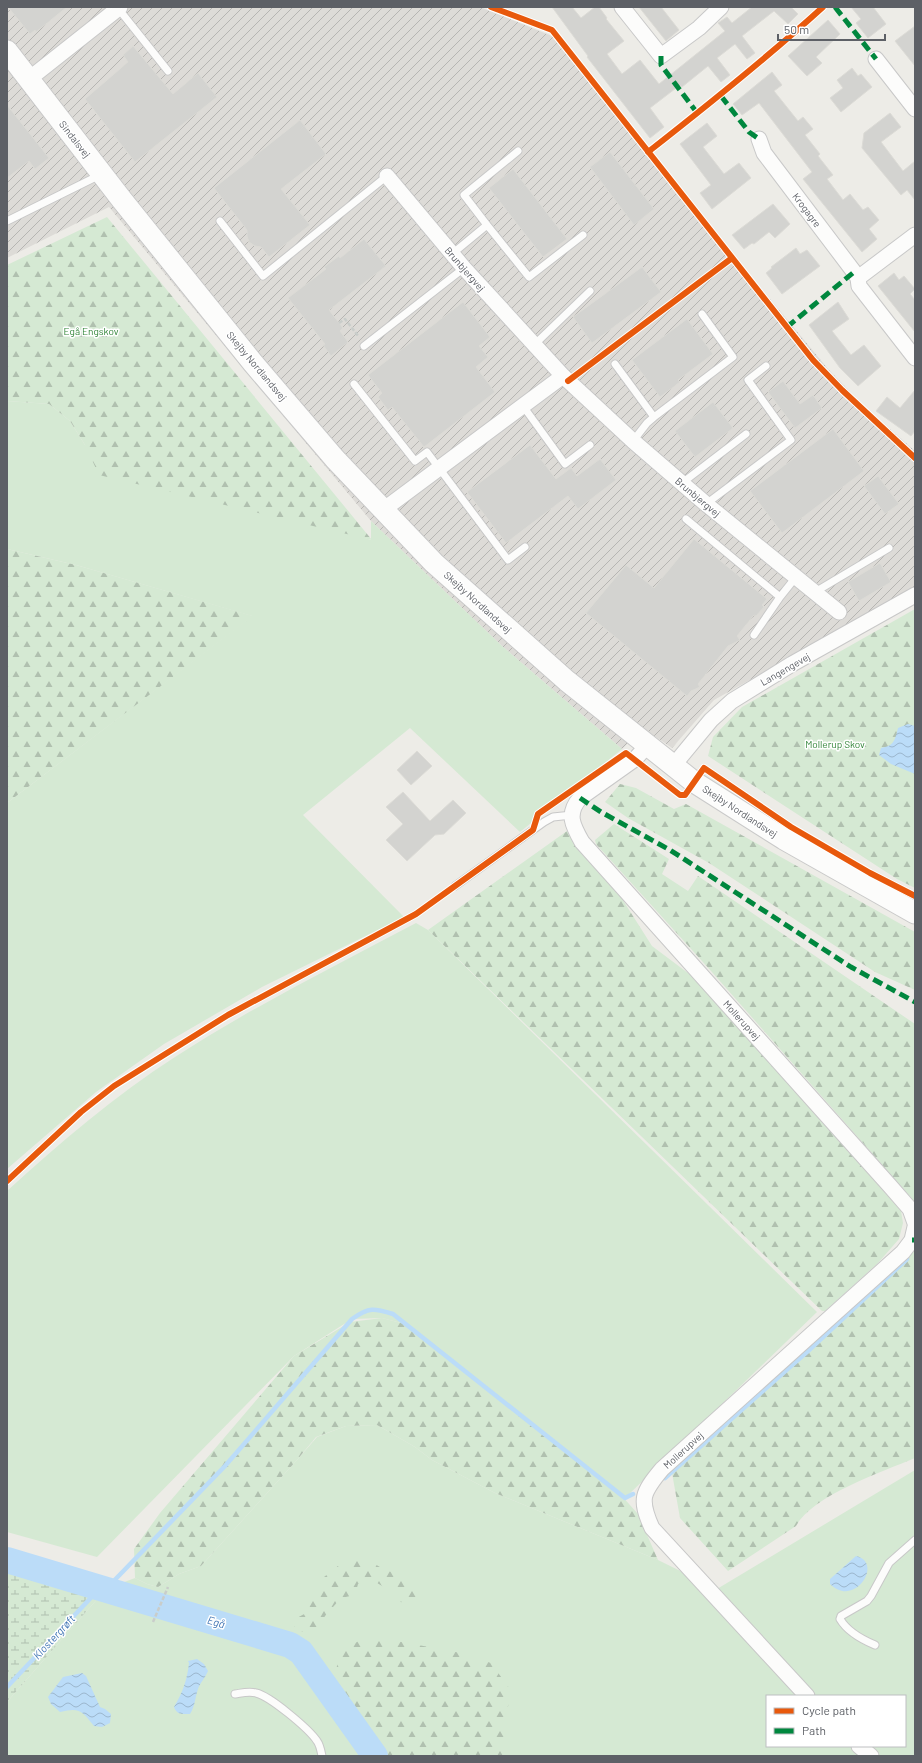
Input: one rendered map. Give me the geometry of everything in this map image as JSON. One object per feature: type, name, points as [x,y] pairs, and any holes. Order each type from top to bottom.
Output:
[{"type":"street","points":[[622,7],[661,56],[699,28],[721,7]]},
{"type":"street","points":[[29,79],[118,8]]},
{"type":"street","name":"Sindalsvej","points":[[7,51],[122,200]]},
{"type":"street","points":[[876,59],[915,109]]},
{"type":"street","name":"Krogagre","points":[[759,139],[764,153],[858,278],[859,286],[915,358]]},
{"type":"street","name":"Brunbjergvej","points":[[388,176],[464,268],[563,376],[633,441],[706,504],[839,612]]},
{"type":"street","name":"Skejby Nordlandsvej","points":[[122,200],[253,363],[335,459],[434,563],[567,681],[673,766],[723,801],[784,839],[868,888],[915,913]]},
{"type":"street","points":[[858,278],[915,235]]},
{"type":"street","points":[[383,510],[563,376]]},
{"type":"street","name":"Langengevej","points":[[673,766],[711,720],[732,702],[780,671],[915,595]]},
{"type":"street","points":[[572,815],[575,804],[580,798],[635,759],[647,746]]},
{"type":"street","name":"Mollerupvej","points":[[572,815],[573,827],[582,842],[890,1186],[910,1209],[915,1223]]},
{"type":"street","name":"Mollerupvej","points":[[806,1695],[652,1528],[646,1515],[643,1499],[650,1483],[662,1469],[903,1252],[912,1240],[915,1227]]},
{"type":"street","points":[[860,1747],[871,1756]]},
{"type":"lane","points":[[118,8],[168,71]]},
{"type":"lane","points":[[518,151],[464,195],[529,277],[583,235]]},
{"type":"lane","points":[[7,221],[102,174]]},
{"type":"lane","points":[[220,221],[263,276],[388,176]]},
{"type":"lane","points":[[452,254],[488,225]]},
{"type":"lane","points":[[364,346],[464,268]]},
{"type":"lane","points":[[534,344],[590,292]]},
{"type":"lane","points":[[633,441],[647,423],[654,417],[733,357],[702,314]]},
{"type":"lane","points":[[615,364],[654,417]]},
{"type":"lane","points":[[706,504],[791,440],[748,380],[766,366]]},
{"type":"lane","points":[[354,384],[415,461],[427,452],[508,560],[525,547]]},
{"type":"lane","points":[[523,406],[565,464],[590,445]]},
{"type":"lane","points":[[682,483],[746,434]]},
{"type":"lane","points":[[686,519],[780,597]]},
{"type":"lane","points":[[815,592],[888,548]]},
{"type":"lane","points":[[754,635],[780,597],[796,577]]},
{"type":"lane","points":[[455,886],[544,822],[553,817],[572,815]]},
{"type":"lane","points":[[875,1645],[851,1631],[843,1624],[840,1619],[841,1616],[867,1601],[889,1563],[915,1540]]},
{"type":"lane","points":[[235,1694],[247,1692],[258,1693],[287,1712],[302,1724],[318,1742],[322,1756]]},
{"type":"path","points":[[339,323],[345,319],[364,346]]},
{"type":"path","points":[[154,1622],[168,1587]]},
{"type":"shaded area","points":[[7,7],[480,7],[552,36],[828,369],[865,407],[915,451],[915,587],[714,700],[672,748],[643,728],[622,749],[502,646],[371,521],[109,207],[7,258]]},
{"type":"green space","name":"Egå Engskov","points":[[107,217],[372,540],[99,475],[85,445],[70,421],[49,404],[7,401],[7,265]]},
{"type":"green space","points":[[7,401],[49,404],[70,421],[85,445],[371,540],[371,521],[502,646],[622,749],[520,832],[410,728],[303,815],[404,917],[262,987],[164,1044],[96,1092],[7,1169],[7,803],[252,616],[76,565],[7,549]]},
{"type":"green space","points":[[7,549],[76,565],[253,616],[7,803]]},
{"type":"green space","name":"Mollerup Skov","points":[[915,609],[915,888],[897,879],[708,756],[713,737],[742,707]]},
{"type":"green space","points":[[620,784],[636,788],[674,809],[686,804],[915,932],[915,990],[875,972],[709,863],[628,818],[605,802]]},
{"type":"green space","points":[[614,824],[669,859],[662,874],[688,891],[698,876],[915,1024],[915,1202],[711,971],[596,844],[595,840]]},
{"type":"green space","points":[[567,831],[583,855],[619,894],[652,946],[700,982],[901,1211],[903,1223],[899,1239],[878,1263],[825,1311],[822,1311],[428,930]]},
{"type":"green space","points":[[416,923],[428,930],[817,1312],[625,1498],[405,1324],[382,1318],[352,1319],[294,1356],[97,1557],[7,1532],[7,1191],[88,1121],[152,1072],[204,1039],[264,1004]]},
{"type":"green space","points":[[915,1240],[915,1458],[867,1477],[817,1504],[796,1526],[728,1571],[680,1518],[672,1473],[890,1274],[913,1247]]},
{"type":"green space","points":[[382,1318],[405,1324],[586,1469],[621,1495],[638,1514],[658,1560],[495,1493],[432,1460],[415,1447],[377,1425],[346,1426],[316,1437],[201,1566],[179,1574],[158,1587],[147,1584],[135,1578],[134,1549],[160,1513],[294,1356],[350,1322]]},
{"type":"green space","points":[[377,1425],[415,1447],[432,1460],[495,1493],[658,1560],[717,1589],[915,1470],[915,1756],[7,1756],[7,1702],[106,1589],[135,1578],[147,1584],[158,1587],[179,1574],[201,1566],[317,1437],[346,1426]]},
{"type":"green space","points":[[7,1556],[103,1585],[106,1589],[7,1702]]},
{"type":"green space","points":[[368,1560],[385,1570],[406,1576],[419,1592],[412,1603],[400,1602],[394,1593],[372,1580],[358,1584],[355,1595],[341,1598],[325,1616],[318,1629],[305,1633],[294,1628],[295,1619],[306,1613],[324,1577],[343,1562]]},
{"type":"green space","points":[[364,1638],[402,1642],[461,1653],[491,1663],[512,1692],[504,1721],[505,1756],[383,1756],[361,1728],[335,1679],[339,1652]]},
{"type":"water","points":[[908,724],[915,726],[915,774],[891,764],[879,755],[881,748],[889,746],[893,742],[898,728]]},
{"type":"water","points":[[856,1556],[864,1560],[867,1566],[867,1574],[863,1582],[857,1588],[849,1591],[839,1590],[830,1584],[830,1579]]},
{"type":"water","points":[[197,1659],[204,1664],[208,1671],[197,1692],[192,1711],[190,1714],[180,1714],[174,1707],[186,1680],[189,1663],[188,1661]]},
{"type":"water","points":[[82,1673],[86,1676],[100,1707],[111,1714],[110,1723],[102,1727],[94,1726],[83,1714],[76,1710],[60,1712],[51,1704],[48,1697],[63,1677]]},
{"type":"building","points":[[8,7],[67,7],[36,32],[35,30],[30,34]]},
{"type":"building","points":[[552,7],[572,7],[581,18],[595,7],[599,7],[607,18],[606,19],[624,41],[607,54],[622,74],[640,60],[659,84],[725,31],[718,23],[727,17],[732,23],[752,7],[791,7],[798,14],[788,24],[774,11],[742,36],[755,53],[747,59],[735,44],[717,58],[730,75],[721,82],[708,66],[682,87],[680,85],[650,108],[664,127],[650,138],[587,57],[588,56]]},
{"type":"building","points":[[639,7],[661,7],[679,30],[666,41]]},
{"type":"building","points":[[851,7],[873,7],[886,24],[868,38],[856,23],[861,19]]},
{"type":"building","points":[[828,20],[840,34],[816,57],[822,63],[807,76],[788,56]]},
{"type":"building","points":[[915,26],[915,66],[895,41]]},
{"type":"building","points":[[133,46],[173,94],[198,73],[217,97],[135,162],[85,99],[128,62],[123,55]]},
{"type":"building","points":[[852,68],[858,76],[861,74],[872,87],[841,112],[830,98],[843,88],[837,80]]},
{"type":"building","points":[[772,72],[782,85],[774,91],[798,121],[803,117],[813,129],[805,135],[820,154],[818,156],[833,175],[827,179],[843,200],[850,194],[863,210],[868,207],[879,220],[869,229],[877,239],[862,252],[803,179],[812,172],[759,103],[742,115],[733,104]]},
{"type":"building","points":[[7,105],[49,158],[35,169],[29,161],[7,178]]},
{"type":"building","points":[[890,113],[901,127],[881,142],[903,171],[915,161],[915,200],[907,190],[901,195],[862,148],[864,133]]},
{"type":"building","points":[[300,120],[326,154],[281,189],[310,225],[269,257],[261,247],[255,246],[249,242],[247,230],[214,188]]},
{"type":"building","points":[[707,123],[717,136],[703,147],[724,174],[739,163],[751,178],[712,209],[700,193],[711,185],[680,144]]},
{"type":"building","points":[[610,152],[654,209],[634,225],[590,167]]},
{"type":"building","points":[[513,169],[567,239],[543,257],[489,188]]},
{"type":"building","points":[[773,204],[790,224],[775,238],[769,232],[754,244],[752,243],[744,249],[732,235]]},
{"type":"building","points":[[364,239],[386,266],[329,310],[343,328],[340,331],[348,342],[331,356],[323,345],[325,344],[288,298],[326,269],[324,267],[339,256],[340,258]]},
{"type":"building","points":[[796,248],[800,254],[807,250],[820,266],[782,294],[766,273],[772,268],[771,267]]},
{"type":"building","points":[[642,267],[661,292],[592,343],[573,317]]},
{"type":"building","points":[[894,273],[899,280],[904,276],[915,289],[910,294],[915,300],[915,332],[878,286]]},
{"type":"building","points":[[463,302],[490,337],[479,346],[488,357],[476,367],[495,392],[424,447],[392,407],[388,410],[378,397],[382,393],[368,375]]},
{"type":"building","points":[[838,302],[849,319],[832,331],[851,355],[864,345],[881,366],[858,386],[840,368],[809,325]]},
{"type":"building","points":[[687,319],[713,354],[678,380],[680,382],[660,397],[632,360]]},
{"type":"building","points":[[783,381],[800,404],[813,395],[822,408],[795,428],[768,392]]},
{"type":"building","points":[[915,390],[915,431],[911,436],[876,411],[887,397],[900,408]]},
{"type":"building","points":[[713,402],[733,428],[695,457],[675,431]]},
{"type":"building","points":[[833,429],[864,471],[782,533],[750,491]]},
{"type":"building","points":[[530,445],[556,479],[571,468],[577,476],[600,459],[616,480],[578,509],[568,496],[506,543],[467,492]]},
{"type":"building","points":[[878,476],[899,504],[885,514],[864,486]]},
{"type":"building","points":[[694,539],[767,599],[762,605],[764,607],[756,616],[754,615],[737,636],[740,640],[728,646],[698,684],[700,687],[691,691],[687,696],[586,613],[626,565],[654,588]]},
{"type":"building","points":[[880,563],[891,582],[859,601],[848,582]]},
{"type":"building","points":[[417,751],[432,766],[411,785],[397,770]]},
{"type":"building","points":[[403,792],[430,821],[453,800],[466,813],[444,834],[435,835],[407,861],[386,840],[403,824],[386,807]]},
{"type":"waterway","points":[[665,1478],[808,1351],[907,1259]]},
{"type":"waterway","points":[[106,1589],[225,1466],[352,1319],[363,1312],[372,1310],[393,1314],[625,1498],[633,1494]]},
{"type":"waterway","name":"Egå","points":[[7,1560],[290,1645],[301,1652],[375,1756]]},
{"type":"waterway","name":"Klostergrøft","points":[[7,1687],[101,1587]]},
{"type":"marked path","points":[[835,7],[876,59]]},
{"type":"marked path","points":[[661,56],[661,65],[698,114]]},
{"type":"marked path","points":[[721,96],[749,132],[759,139]]},
{"type":"marked path","points":[[787,327],[854,272]]},
{"type":"marked path","points":[[580,798],[601,812],[670,850],[851,967],[915,1002]]},
{"type":"cycle path","points":[[491,7],[552,30],[813,360],[842,390],[915,458]]},
{"type":"cycle path","points":[[648,152],[737,81],[823,7]]},
{"type":"cycle path","points":[[568,381],[732,258]]},
{"type":"cycle path","points":[[7,1181],[81,1112],[114,1086],[228,1015],[416,914],[533,830],[538,814],[626,753],[680,795],[685,795],[704,768],[791,827],[870,873],[915,896]]}]
